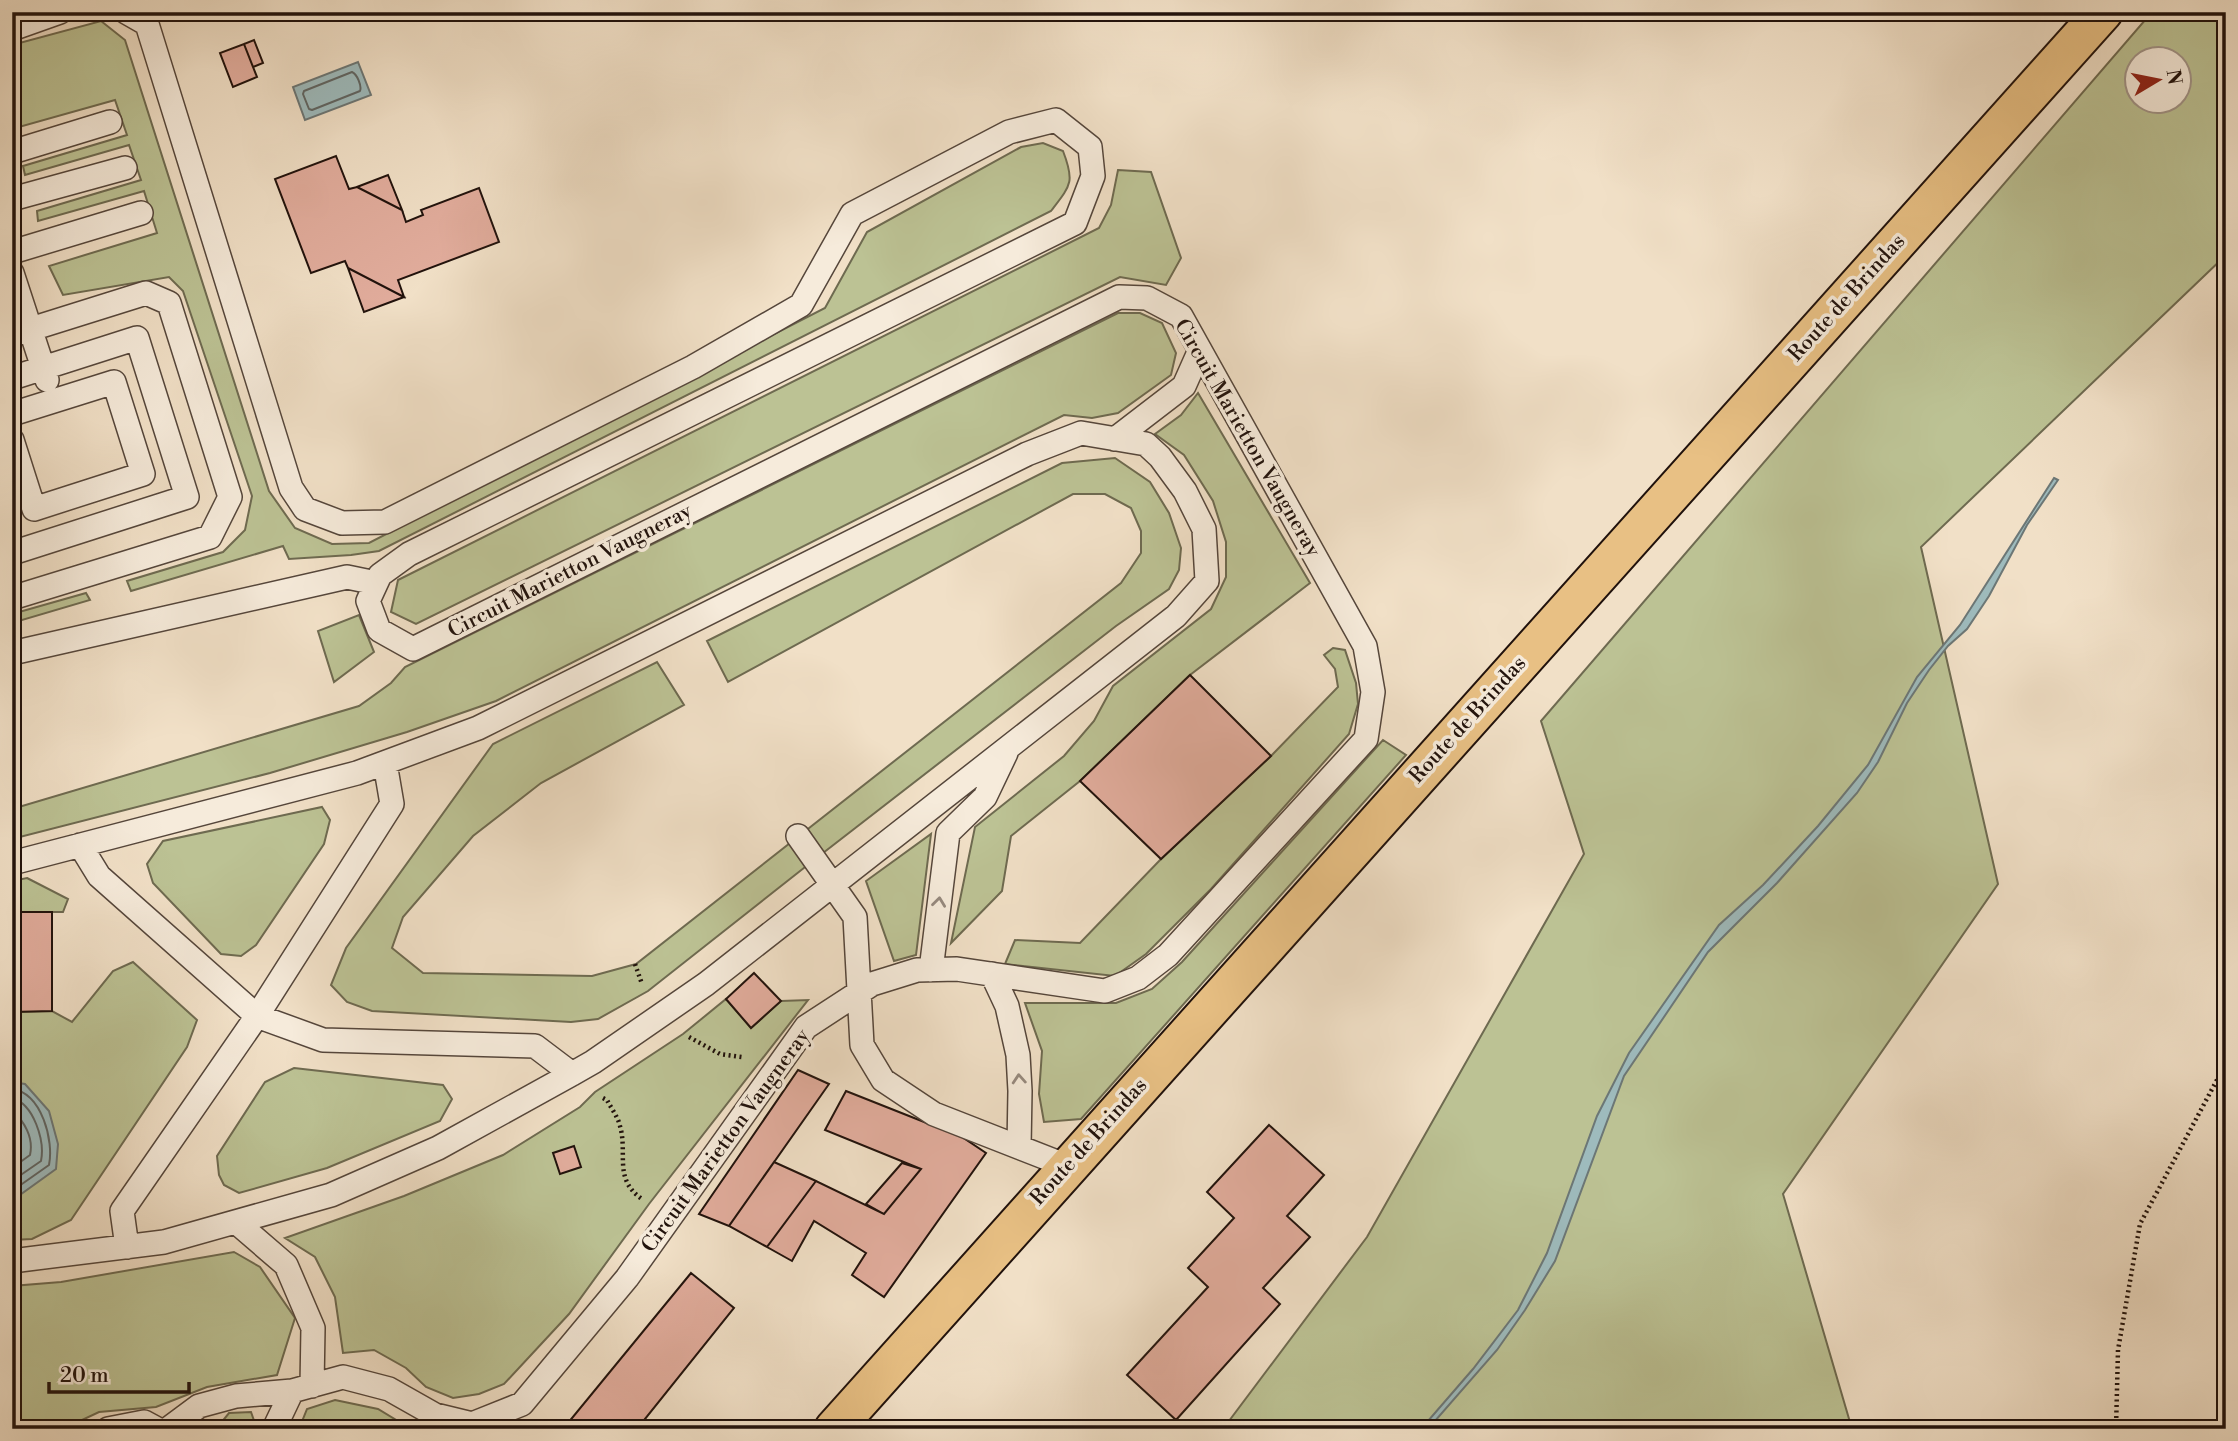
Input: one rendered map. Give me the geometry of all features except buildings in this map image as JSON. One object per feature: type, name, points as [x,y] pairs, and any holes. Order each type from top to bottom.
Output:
[{"type":"main road","name":"Route de Brindas","points":[[834,1429],[2104,12]]},
{"type":"lane","points":[[12,29],[60,12]]},
{"type":"lane","points":[[12,653],[347,577],[376,583],[380,575],[409,554],[1075,223],[1093,176],[1090,147],[1056,120],[1009,132],[852,214],[801,305],[693,367],[385,522],[342,523],[305,509],[291,488],[147,24],[126,12]]},
{"type":"lane","points":[[12,152],[110,122]]},
{"type":"lane","points":[[12,200],[125,168]]},
{"type":"lane","points":[[12,252],[141,214]]},
{"type":"lane","points":[[12,273],[21,331],[44,368],[54,401]]},
{"type":"lane","points":[[12,596],[210,537],[230,497],[169,303],[146,293],[21,331]]},
{"type":"lane","name":"Circuit Marietton Vaugneray","points":[[168,1429],[199,1406],[236,1396],[302,1389],[343,1377],[389,1388],[435,1415],[472,1424],[522,1404],[626,1278],[806,1027],[872,984],[917,970],[957,969],[1105,992],[1138,978],[1168,955],[1366,739],[1373,692],[1365,646],[1181,316],[1147,299],[1119,297],[413,649],[379,630],[368,601],[376,583]]},
{"type":"lane","points":[[12,378],[137,338],[187,497],[12,553]]},
{"type":"lane","points":[[1115,439],[1184,386],[1200,350]]},
{"type":"lane","points":[[12,414],[114,382],[143,474],[34,509],[12,440]]},
{"type":"lane","points":[[12,863],[357,773],[478,728],[1027,454],[1081,433],[1146,444],[1160,457],[1185,491],[1204,529],[1207,580],[1176,616],[706,984],[593,1062],[438,1148],[331,1195],[164,1242],[12,1261]]},
{"type":"lane","points":[[930,970],[948,833],[985,797],[1009,747]]},
{"type":"lane","points":[[127,1247],[122,1211],[257,1016],[392,804],[385,763]]},
{"type":"lane","points":[[798,836],[855,917],[862,1045],[883,1080],[934,1114],[1067,1166]]},
{"type":"lane","points":[[80,845],[99,876],[257,1016],[323,1040],[535,1046],[572,1074]]},
{"type":"lane","points":[[992,974],[1007,1006],[1018,1055],[1019,1147]]},
{"type":"lane","points":[[236,1222],[286,1265],[313,1328],[302,1389],[274,1429]]},
{"type":"lane","points":[[107,1429],[144,1422],[157,1429]]},
{"type":"path","points":[[2116,1429],[2118,1350],[2140,1224],[2226,1063]]},
{"type":"path","points":[[572,1074],[607,1100],[620,1125],[624,1177],[632,1192],[669,1218]]},
{"type":"green space","points":[[2152,12],[2226,12],[2226,255],[1921,547],[1998,884],[1783,1194],[1852,1429],[1223,1429],[1367,1237],[1584,854],[1541,721],[2122,47],[2122,116],[2192,116],[2192,46],[2123,46]]},
{"type":"green space","points":[[101,21],[125,40],[269,491],[295,528],[332,544],[369,543],[825,308],[867,232],[1021,147],[1043,143],[1063,151],[1070,177],[1067,189],[1051,211],[379,551],[289,559],[283,546],[131,591],[127,581],[223,552],[245,530],[252,496],[183,291],[169,277],[63,295],[49,266],[157,233],[144,191],[38,221],[37,211],[141,180],[129,145],[25,175],[23,166],[127,135],[115,100],[12,129],[12,45]]},
{"type":"green space","points":[[1118,170],[1151,172],[1181,258],[1166,285],[1120,277],[416,624],[391,612],[398,580],[1099,228],[1111,205]]},
{"type":"green space","points":[[1118,313],[1140,313],[1162,323],[1176,353],[1171,375],[1118,413],[1092,418],[1064,415],[496,701],[407,732],[270,773],[12,839],[12,809],[359,706],[391,683],[405,667]]},
{"type":"green space","points":[[1198,393],[1310,583],[1190,675],[1080,781],[1011,836],[1002,891],[951,943],[975,827],[1064,756],[1094,721],[1113,686],[1211,609],[1226,577],[1226,542],[1213,501],[1184,455],[1155,434],[1181,415]]},
{"type":"green space","points":[[1115,458],[1150,482],[1169,513],[1181,548],[1179,570],[1169,589],[1116,626],[648,991],[598,1019],[571,1022],[372,1011],[347,1002],[331,985],[346,948],[493,744],[657,662],[684,705],[541,783],[473,836],[403,917],[392,948],[423,973],[592,976],[636,964],[1121,583],[1141,553],[1141,531],[1131,508],[1105,494],[1073,494],[728,682],[707,641],[1062,463]]},
{"type":"green space","points":[[86,593],[90,600],[12,623],[12,614]]},
{"type":"green space","points":[[359,615],[374,652],[334,682],[318,631]]},
{"type":"green space","points":[[1333,648],[1345,650],[1356,683],[1358,704],[1349,734],[1211,889],[1146,954],[1115,976],[1005,964],[1015,940],[1080,943],[1161,859],[1271,756],[1338,687],[1335,669],[1324,655]]},
{"type":"green space","points":[[1383,740],[1406,755],[1081,1119],[1044,1122],[1039,1094],[1042,1051],[1025,1003],[1116,1003],[1152,989],[1182,962]]},
{"type":"green space","points":[[322,807],[330,820],[324,844],[256,945],[241,956],[221,954],[153,883],[147,864],[163,841]]},
{"type":"green space","points":[[931,834],[916,955],[894,961],[866,881]]},
{"type":"green space","points":[[27,878],[68,899],[63,912],[12,912],[12,881]]},
{"type":"green space","points":[[133,962],[197,1020],[187,1047],[71,1220],[32,1239],[12,1240],[12,1012],[52,1011],[72,1022],[113,971]]},
{"type":"green space","points":[[726,999],[751,1028],[781,1001],[808,1000],[649,1204],[569,1314],[504,1384],[479,1394],[453,1398],[426,1387],[406,1368],[374,1350],[343,1353],[335,1297],[315,1257],[285,1238],[404,1196],[503,1155],[580,1107],[595,1092],[683,1034]]},
{"type":"green space","points":[[294,1068],[443,1085],[452,1099],[440,1121],[327,1168],[239,1193],[224,1185],[219,1175],[217,1156],[265,1082]]},
{"type":"green space","points":[[234,1252],[260,1267],[295,1318],[277,1375],[207,1387],[156,1407],[99,1412],[63,1429],[12,1429],[12,1286],[61,1282]]},
{"type":"green space","points":[[335,1400],[378,1409],[411,1429],[299,1429],[307,1409]]},
{"type":"green space","points":[[251,1412],[257,1429],[216,1429],[229,1413]]},
{"type":"water","points":[[358,62],[371,95],[305,120],[293,87]]},
{"type":"water","points":[[2054,478],[2058,480],[2027,525],[1989,596],[1967,629],[1948,646],[1929,670],[1907,703],[1878,762],[1857,793],[1777,883],[1708,952],[1624,1076],[1555,1261],[1497,1350],[1428,1429],[1421,1429],[1473,1369],[1518,1310],[1547,1253],[1597,1116],[1629,1053],[1719,925],[1763,885],[1818,826],[1868,765],[1917,677],[1960,625]]},
{"type":"water","points":[[12,1082],[25,1084],[49,1111],[58,1144],[56,1169],[12,1198]]}]
